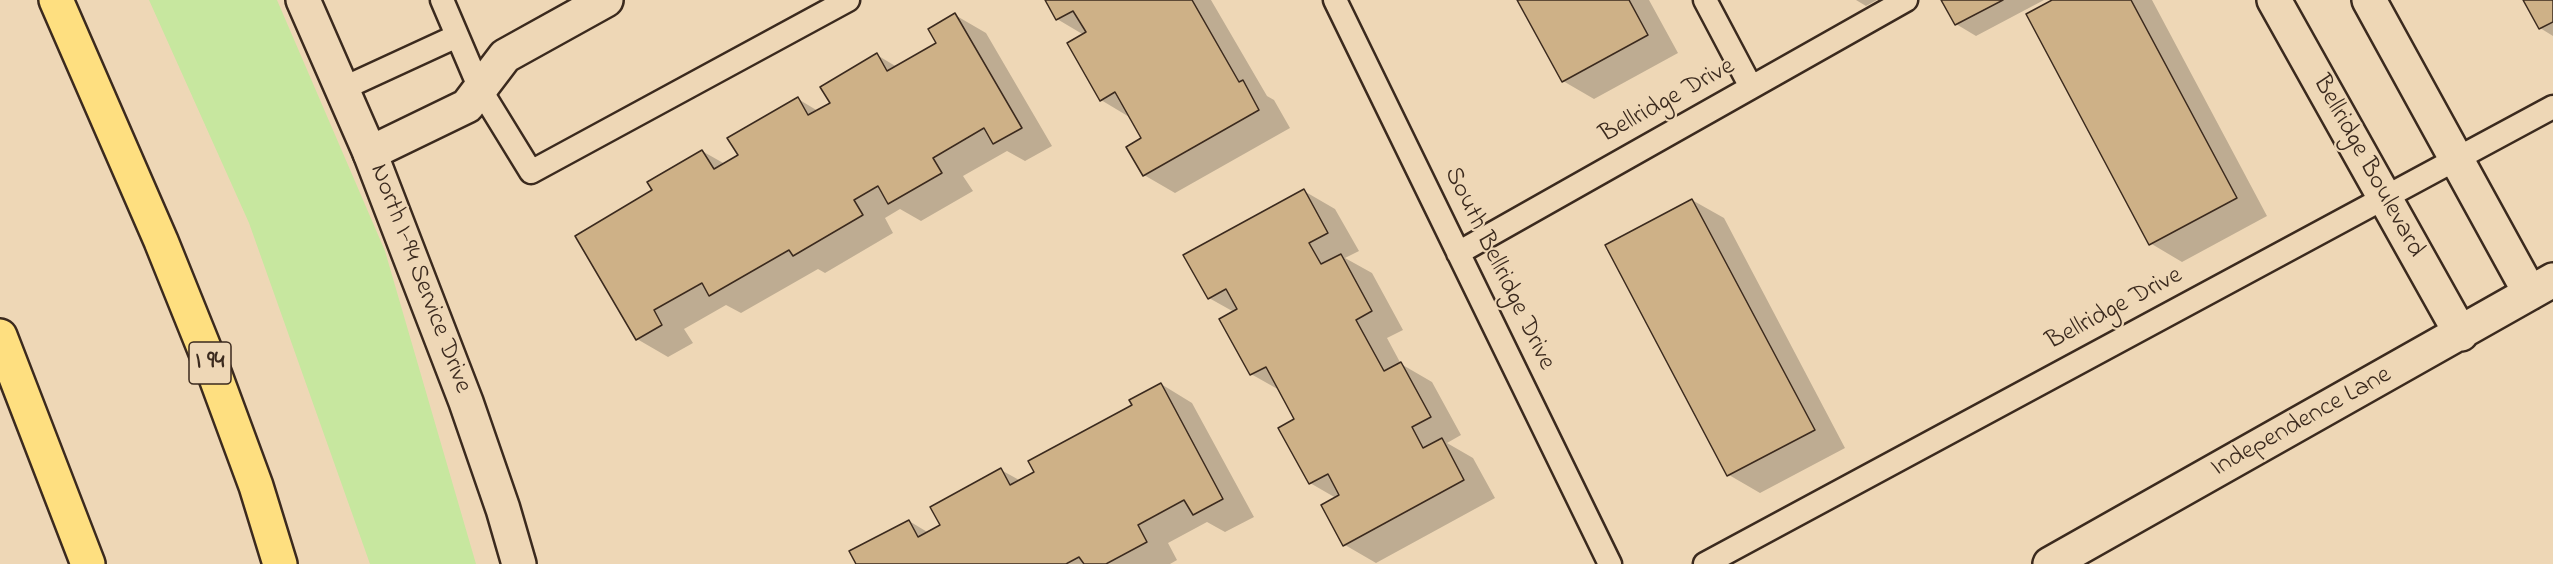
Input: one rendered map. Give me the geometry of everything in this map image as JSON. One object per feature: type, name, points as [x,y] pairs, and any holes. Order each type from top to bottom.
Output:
[{"type":"highway","name":"I 94","points":[[57,0],[161,241],[215,375],[256,486],[280,564]]},
{"type":"highway","points":[[0,336],[88,564]]},
{"type":"highway","points":[[256,486],[305,564]]},
{"type":"street","name":"North I-94 Service Drive","points":[[303,0],[370,153],[466,402],[503,508],[519,564]]},
{"type":"street","points":[[370,153],[467,106],[505,56],[606,0]]},
{"type":"street","name":"Bellridge Boulevard","points":[[2274,0],[2461,334]]},
{"type":"street","points":[[2369,0],[2456,159],[2541,287]]},
{"type":"street","name":"Independence Lane","points":[[2050,564],[2541,287]]},
{"type":"lane","points":[[442,0],[480,89],[531,172],[848,0]]},
{"type":"lane","name":"South Bellridge Drive","points":[[1335,0],[1610,564]]},
{"type":"lane","points":[[1705,0],[1751,87]]},
{"type":"lane","name":"Bellridge Drive","points":[[1458,253],[1906,0]]},
{"type":"lane","points":[[342,89],[457,36]]},
{"type":"lane","name":"Bellridge Drive","points":[[1705,564],[2553,106]]},
{"type":"green space","points":[[149,0],[277,0],[385,251],[476,564],[370,564],[249,223]]},
{"type":"building","points":[[1045,0],[1192,0],[1239,82],[1243,80],[1259,110],[1143,176],[1126,147],[1141,138],[1115,92],[1100,101],[1067,43],[1086,32],[1073,11],[1056,20]]},
{"type":"building","points":[[1517,0],[1629,0],[1648,35],[1562,82]]},
{"type":"building","points":[[1941,0],[2003,0],[1955,25]]},
{"type":"building","points":[[2052,0],[2131,0],[2237,198],[2149,245],[2026,14]]},
{"type":"building","points":[[2523,0],[2553,0],[2553,22],[2539,29]]},
{"type":"building","points":[[955,13],[1022,128],[993,144],[984,128],[933,158],[942,173],[888,204],[878,186],[854,200],[863,215],[793,256],[789,250],[709,296],[702,283],[654,310],[662,325],[636,340],[575,236],[652,190],[647,182],[702,150],[714,169],[738,155],[727,138],[798,97],[808,115],[830,103],[820,87],[877,53],[887,71],[936,43],[928,29]]},
{"type":"building","points":[[1304,189],[1328,233],[1309,243],[1321,264],[1341,254],[1372,311],[1356,320],[1384,371],[1401,362],[1431,417],[1412,427],[1423,448],[1442,438],[1464,480],[1343,546],[1321,505],[1339,495],[1328,474],[1309,484],[1278,428],[1294,419],[1266,367],[1250,375],[1219,319],[1237,309],[1226,289],[1208,299],[1183,255]]},
{"type":"building","points":[[1692,199],[1815,430],[1727,476],[1605,245]]},
{"type":"building","points":[[1161,383],[1223,499],[1193,515],[1184,500],[1138,525],[1147,542],[1106,564],[1084,564],[1079,557],[1066,564],[856,564],[849,551],[909,520],[918,537],[940,525],[930,507],[1001,468],[1010,485],[1034,472],[1028,461],[1132,405],[1129,400]]}]
